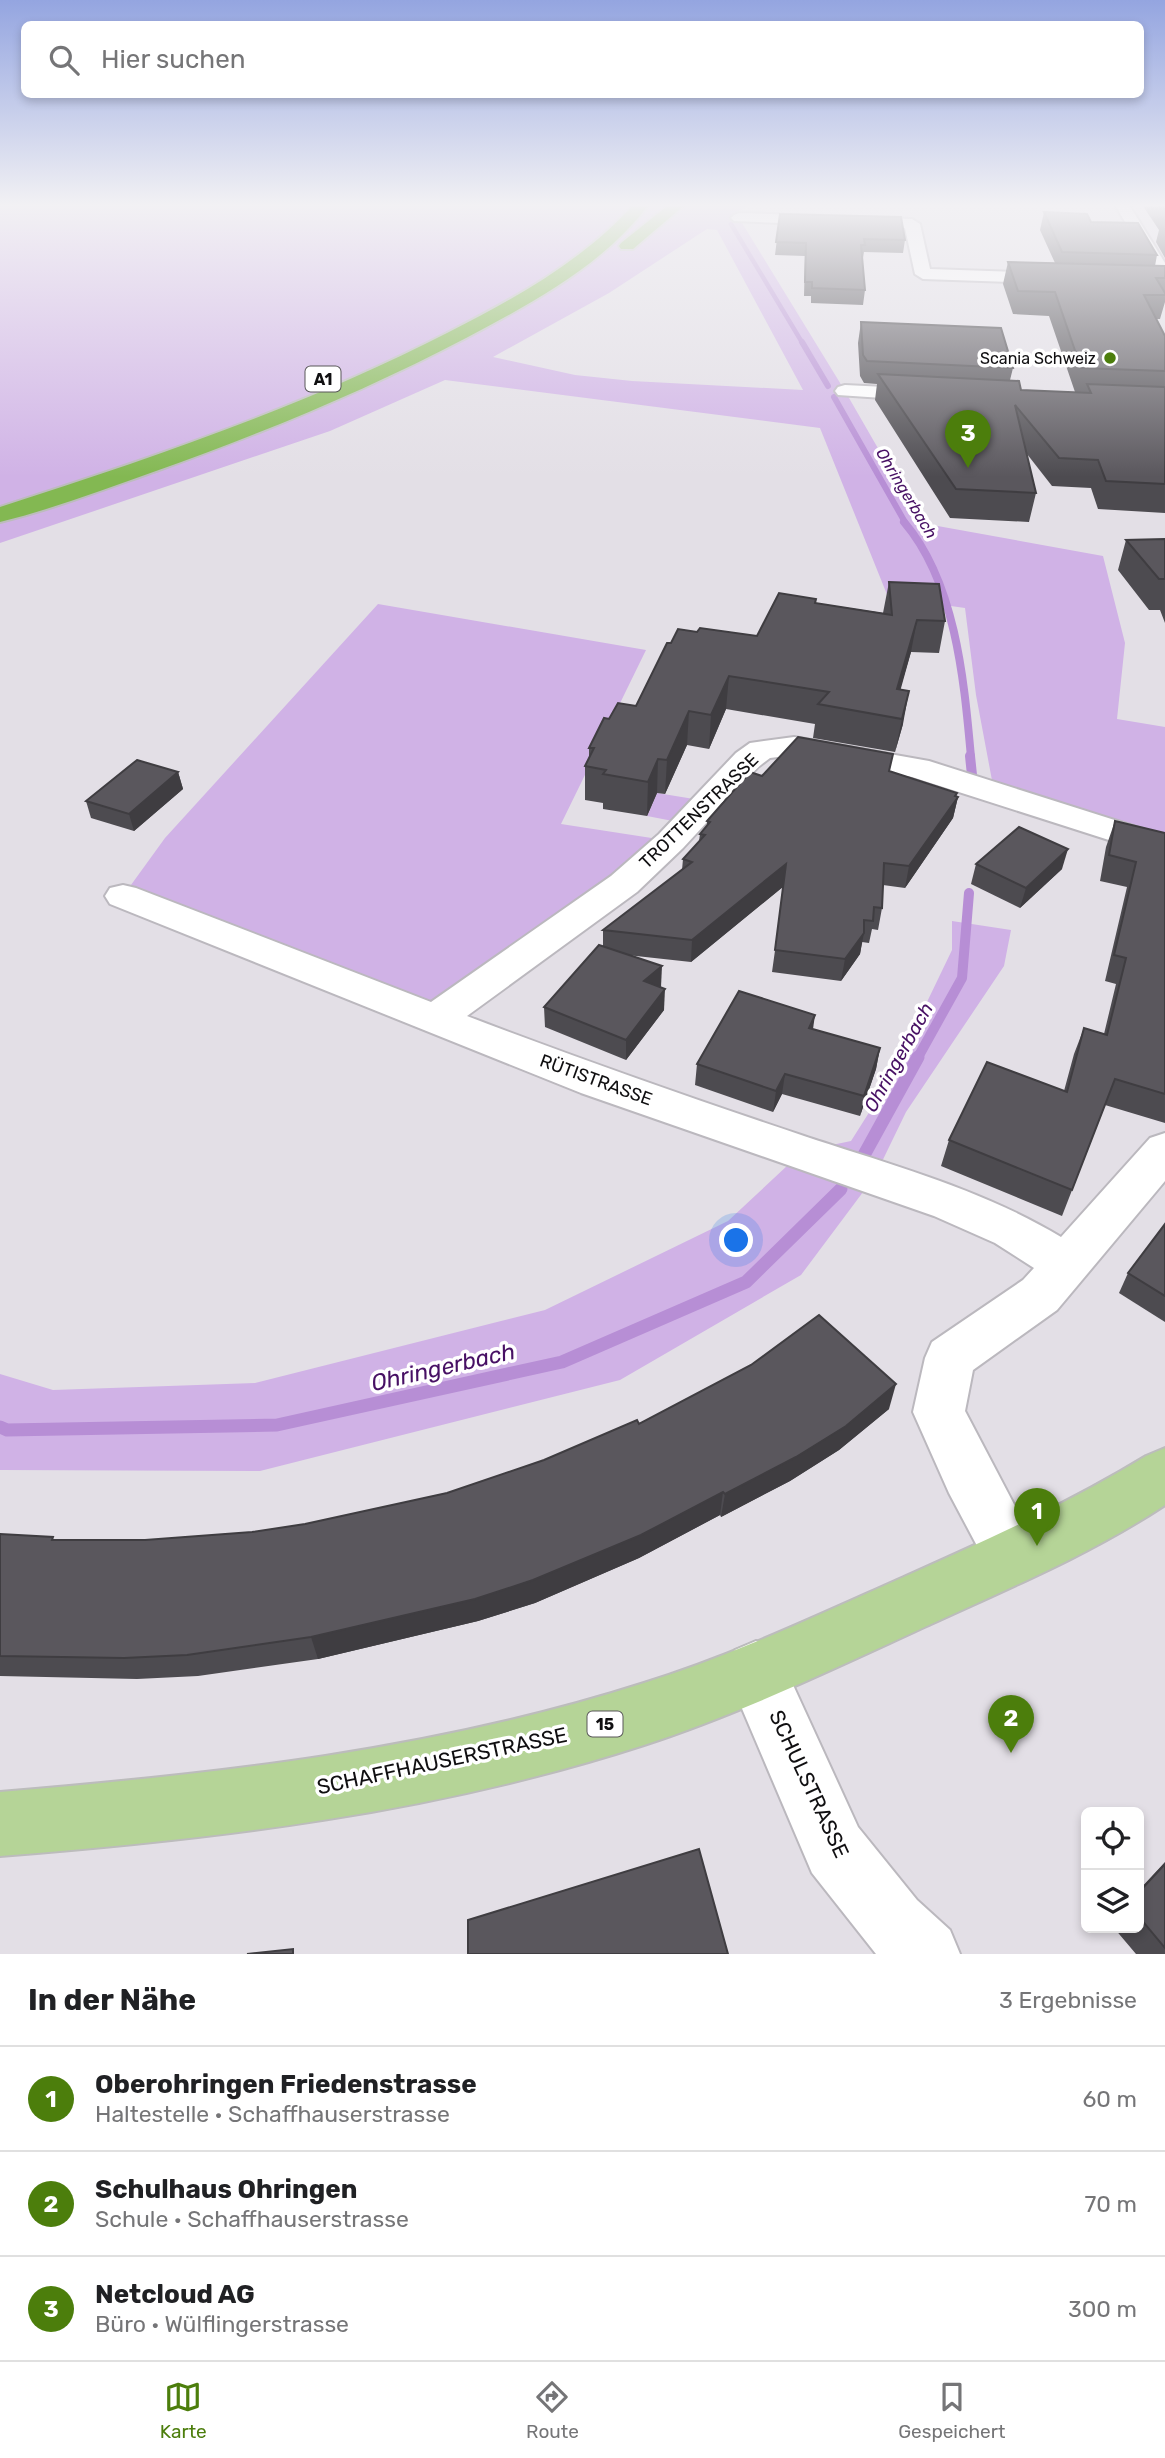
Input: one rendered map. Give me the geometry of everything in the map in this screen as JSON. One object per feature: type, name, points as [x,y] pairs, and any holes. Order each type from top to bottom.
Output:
[{"type":"highway","name":"A1","points":[[0,496],[229,417],[386,351],[495,294]]},
{"type":"highway","name":"A1","points":[[0,515],[221,438],[345,388],[443,343],[530,294]]},
{"type":"highway","points":[[443,343],[514,315],[551,294]]},
{"type":"main road","name":"SCHAFFHAUSERSTRASSE","points":[[0,1824],[225,1803],[386,1777],[522,1748],[643,1714],[756,1671],[1013,1556],[1101,1514],[1165,1474]]},
{"type":"street","points":[[845,391],[943,396]]},
{"type":"street","name":"TROTTENSTRASSE","points":[[435,1019],[624,884],[671,841],[747,760],[761,750],[794,746],[918,768],[1165,847]]},
{"type":"street","name":"RÜTISTRASSE","points":[[123,896],[596,1082],[950,1203],[1011,1230],[1068,1265]]},
{"type":"street","points":[[1013,1556],[968,1475],[939,1412],[950,1358],[1040,1295],[1165,1150]]},
{"type":"street","name":"SCHULSTRASSE","points":[[756,1671],[835,1850],[893,1924],[926,1954]]},
{"type":"shaded area","points":[[0,294],[607,294],[493,357],[575,375],[632,381],[803,390],[752,294],[786,294],[921,523],[1103,556],[1125,643],[1117,719],[1165,727],[1165,847],[994,791],[976,695],[965,608],[888,597],[820,428],[445,380],[330,431],[0,543]]},
{"type":"shaded area","points":[[378,604],[646,650],[561,824],[671,841],[435,1019],[123,896],[165,838]]},
{"type":"shaded area","points":[[657,793],[694,799],[678,822],[647,816]]},
{"type":"shaded area","points":[[952,921],[1011,930],[1004,966],[906,1112],[875,1176],[801,1275],[620,1380],[260,1471],[0,1470],[0,1374],[53,1390],[255,1383],[545,1310],[728,1221],[803,1151],[851,1141],[889,1081],[952,950]]},
{"type":"building","points":[[1056,294],[1165,294],[1144,295],[1165,336],[1165,371],[1081,368]]},
{"type":"building","points":[[861,322],[1001,328],[1013,368],[867,361],[863,355]]},
{"type":"building","points":[[878,374],[1019,381],[1021,390],[1091,393],[1087,384],[1165,387],[1165,484],[1106,481],[1098,460],[1059,458],[1015,405],[1036,493],[956,489]]},
{"type":"building","points":[[1165,539],[1165,579],[1159,579],[1126,540]]},
{"type":"building","points":[[889,582],[939,584],[945,621],[917,620],[897,689],[909,691],[902,719],[818,704],[829,692],[729,676],[711,715],[689,711],[667,760],[658,759],[648,782],[603,774],[606,770],[585,766],[594,748],[589,748],[604,718],[609,719],[618,703],[636,706],[667,643],[671,643],[678,629],[697,632],[700,628],[757,636],[779,593],[816,599],[815,603],[892,615]]},
{"type":"building","points":[[798,737],[893,754],[889,771],[957,793],[955,796],[958,797],[909,866],[884,863],[882,908],[874,907],[873,921],[864,920],[864,933],[845,959],[775,950],[786,864],[692,940],[603,930],[692,862],[683,859],[705,835],[700,834],[710,822],[707,821],[750,772],[762,776]]},
{"type":"building","points":[[137,760],[178,772],[129,814],[86,801]]},
{"type":"building","points":[[1115,821],[1165,833],[1165,1094],[1115,1079],[1072,1190],[949,1140],[987,1062],[1067,1092],[1084,1028],[1107,1035],[1126,958],[1114,955],[1136,862],[1109,855]]},
{"type":"building","points":[[1019,827],[1068,849],[1026,888],[976,864]]},
{"type":"building","points":[[599,945],[662,966],[644,981],[665,989],[626,1040],[544,1007]]},
{"type":"building","points":[[739,991],[815,1015],[809,1028],[880,1048],[864,1096],[785,1074],[776,1091],[697,1064]]},
{"type":"building","points":[[1165,1224],[1165,1296],[1128,1273]]},
{"type":"building","points":[[819,1315],[896,1384],[846,1426],[796,1457],[641,1535],[533,1580],[475,1599],[311,1637],[187,1655],[124,1658],[0,1656],[0,1534],[53,1537],[52,1540],[145,1540],[252,1532],[305,1524],[447,1493],[544,1460],[637,1420],[639,1424],[751,1365]]},
{"type":"building","points":[[699,1849],[728,1954],[468,1954],[468,1920]]},
{"type":"building","points":[[1165,1864],[1165,1948],[1144,1923],[1144,1887]]},
{"type":"building","points":[[293,1949],[293,1954],[247,1954]]},
{"type":"waterway","name":"Ohringerbach","points":[[773,294],[803,344]]},
{"type":"waterway","name":"Ohringerbach","points":[[802,342],[828,386]]},
{"type":"waterway","name":"Ohringerbach","points":[[834,397],[906,524]]},
{"type":"waterway","name":"Ohringerbach","points":[[904,522],[922,546],[946,603],[960,665],[971,757]]},
{"type":"waterway","name":"Ohringerbach","points":[[970,756],[972,775]]},
{"type":"waterway","name":"Ohringerbach","points":[[917,1059],[962,978],[969,893]]},
{"type":"waterway","name":"Ohringerbach","points":[[864,1155],[918,1057]]},
{"type":"waterway","name":"Ohringerbach","points":[[0,1427],[7,1430],[277,1425],[562,1362],[746,1282],[841,1189]]},
{"type":"place","name":"Scania Schweiz","points":[[1110,358]]},
{"type":"place","name":"Netcloud AG","points":[[968,468]]},
{"type":"place","name":"Oberohringen Friedenstrasse","points":[[1037,1546]]},
{"type":"place","name":"Schulhaus Ohringen","points":[[1011,1753]]}]
